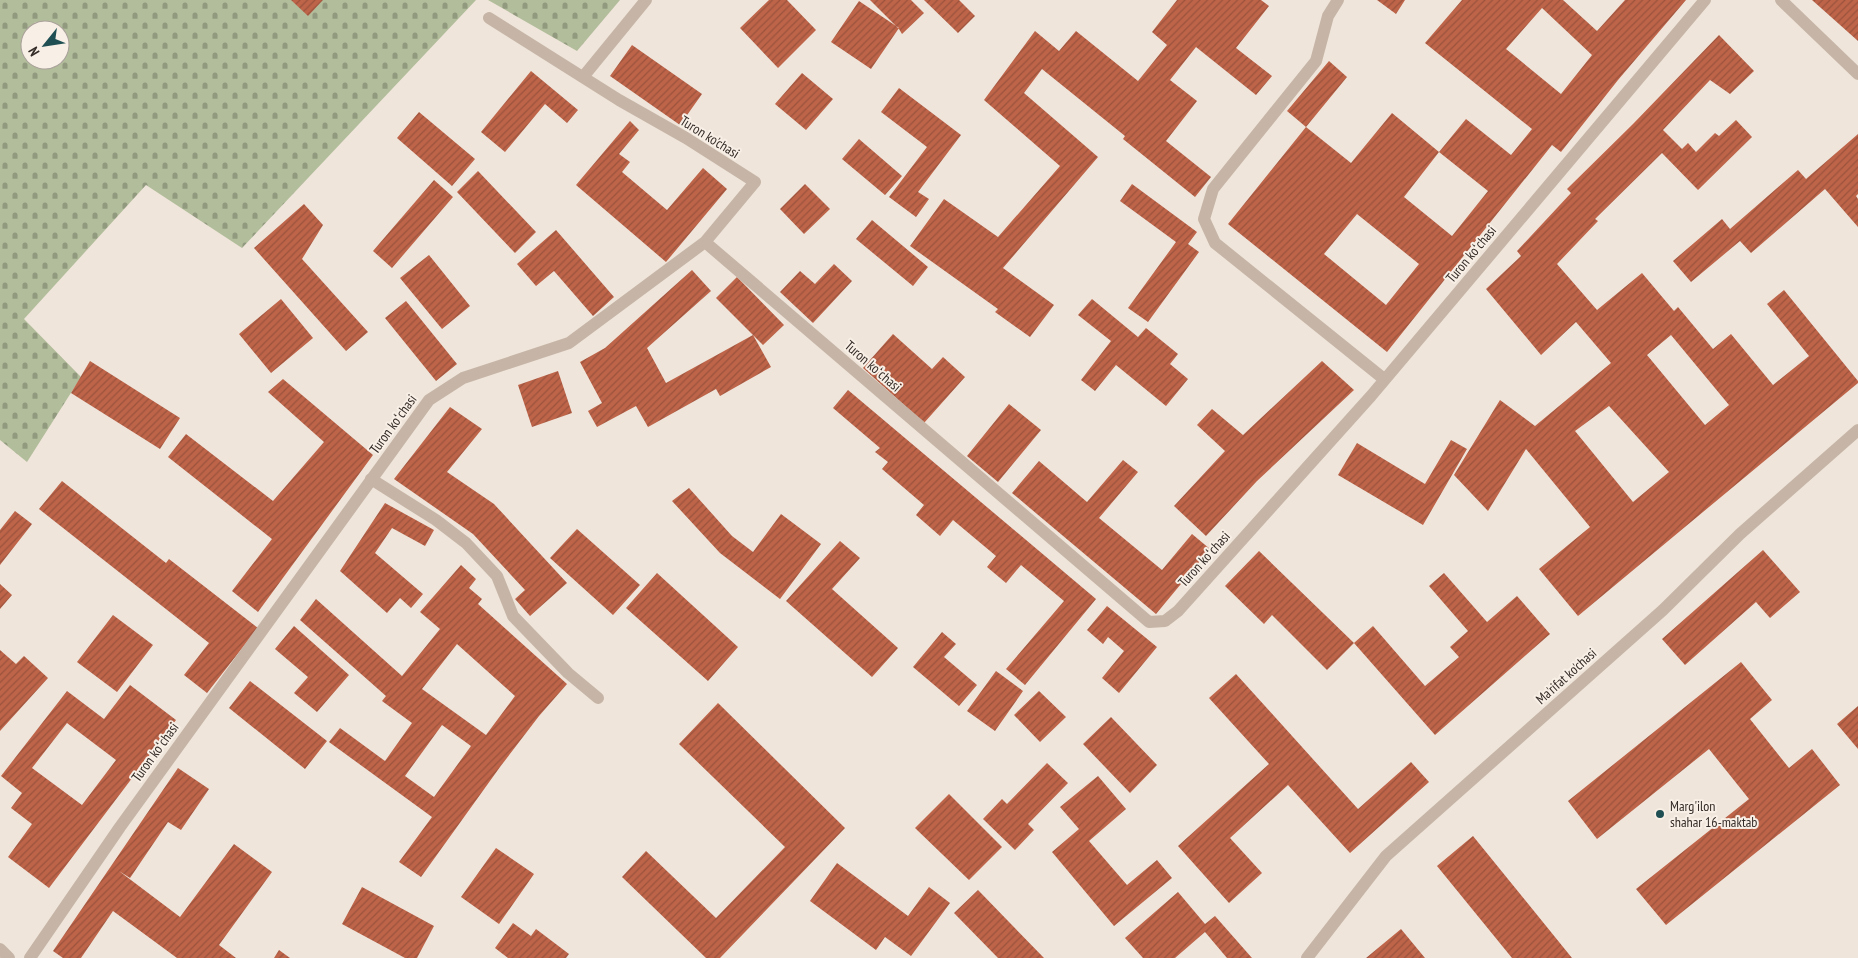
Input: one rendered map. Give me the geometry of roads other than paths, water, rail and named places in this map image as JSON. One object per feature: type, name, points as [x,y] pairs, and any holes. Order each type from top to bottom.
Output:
[{"type":"street","points":[[582,77],[646,0]]},
{"type":"street","points":[[1338,0],[1328,16],[1316,61],[1212,190],[1204,219],[1215,243],[1384,379]]},
{"type":"street","name":"Turon koʻchasi","points":[[30,958],[120,827],[429,400],[463,378],[569,343],[705,242],[1149,622],[1165,621],[1178,611],[1384,379],[1705,0]]},
{"type":"street","points":[[1781,0],[1858,74]]},
{"type":"street","name":"Turon ko'chasi","points":[[489,18],[619,100],[686,138],[755,182],[705,242]]},
{"type":"street","name":"Ma'rifat ko'chasi","points":[[1308,958],[1386,856],[1662,610],[1740,534],[1858,430]]},
{"type":"street","points":[[371,479],[436,520],[466,543],[497,576],[513,616],[568,673],[598,698]]},
{"type":"street","points":[[0,949],[9,958]]},
{"type":"place","name":"Marg'ilon shahar 16-maktab","points":[[1660,814]]}]
